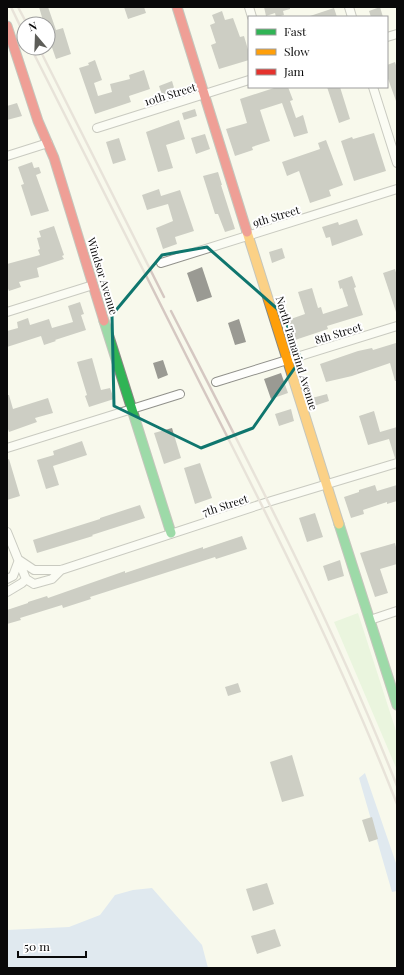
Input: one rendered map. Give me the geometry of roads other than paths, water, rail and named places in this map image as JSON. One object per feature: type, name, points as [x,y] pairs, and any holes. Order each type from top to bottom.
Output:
[{"type":"street","name":"North Tamarind Avenue","points":[[177,7],[287,361],[397,705]]},
{"type":"street","name":"Windsor Avenue","points":[[7,26],[38,121],[54,158],[171,534]]},
{"type":"street","name":"10th Street","points":[[97,128],[248,80]]},
{"type":"street","points":[[373,88],[397,163]]},
{"type":"street","points":[[7,156],[48,143]]},
{"type":"street","name":"9th Street","points":[[161,263],[397,189]]},
{"type":"street","points":[[7,312],[93,285]]},
{"type":"street","name":"8th Street","points":[[216,382],[397,326]]},
{"type":"street","points":[[7,448],[180,394]]},
{"type":"street","name":"7th Street","points":[[19,560],[34,570],[61,570],[326,484],[397,463]]},
{"type":"street","points":[[7,532],[26,579],[7,592]]},
{"type":"street","points":[[7,580],[13,576],[19,560]]},
{"type":"street","name":"7th Street","points":[[26,579],[34,584],[52,580],[61,570]]},
{"type":"street","points":[[370,620],[397,611]]},
{"type":"water","points":[[365,773],[397,866],[397,891],[392,892],[359,778]]},
{"type":"water","points":[[152,888],[202,945],[208,968],[7,968],[7,930],[69,927],[100,915],[115,895],[133,890]]},
{"type":"railway","points":[[11,7],[16,17]]},
{"type":"railway","points":[[18,7],[23,16]]},
{"type":"railway","points":[[35,56],[280,541],[353,698],[397,804]]},
{"type":"railway","points":[[43,56],[164,297]]},
{"type":"railway","points":[[171,311],[290,546],[346,665],[397,786]]}]
